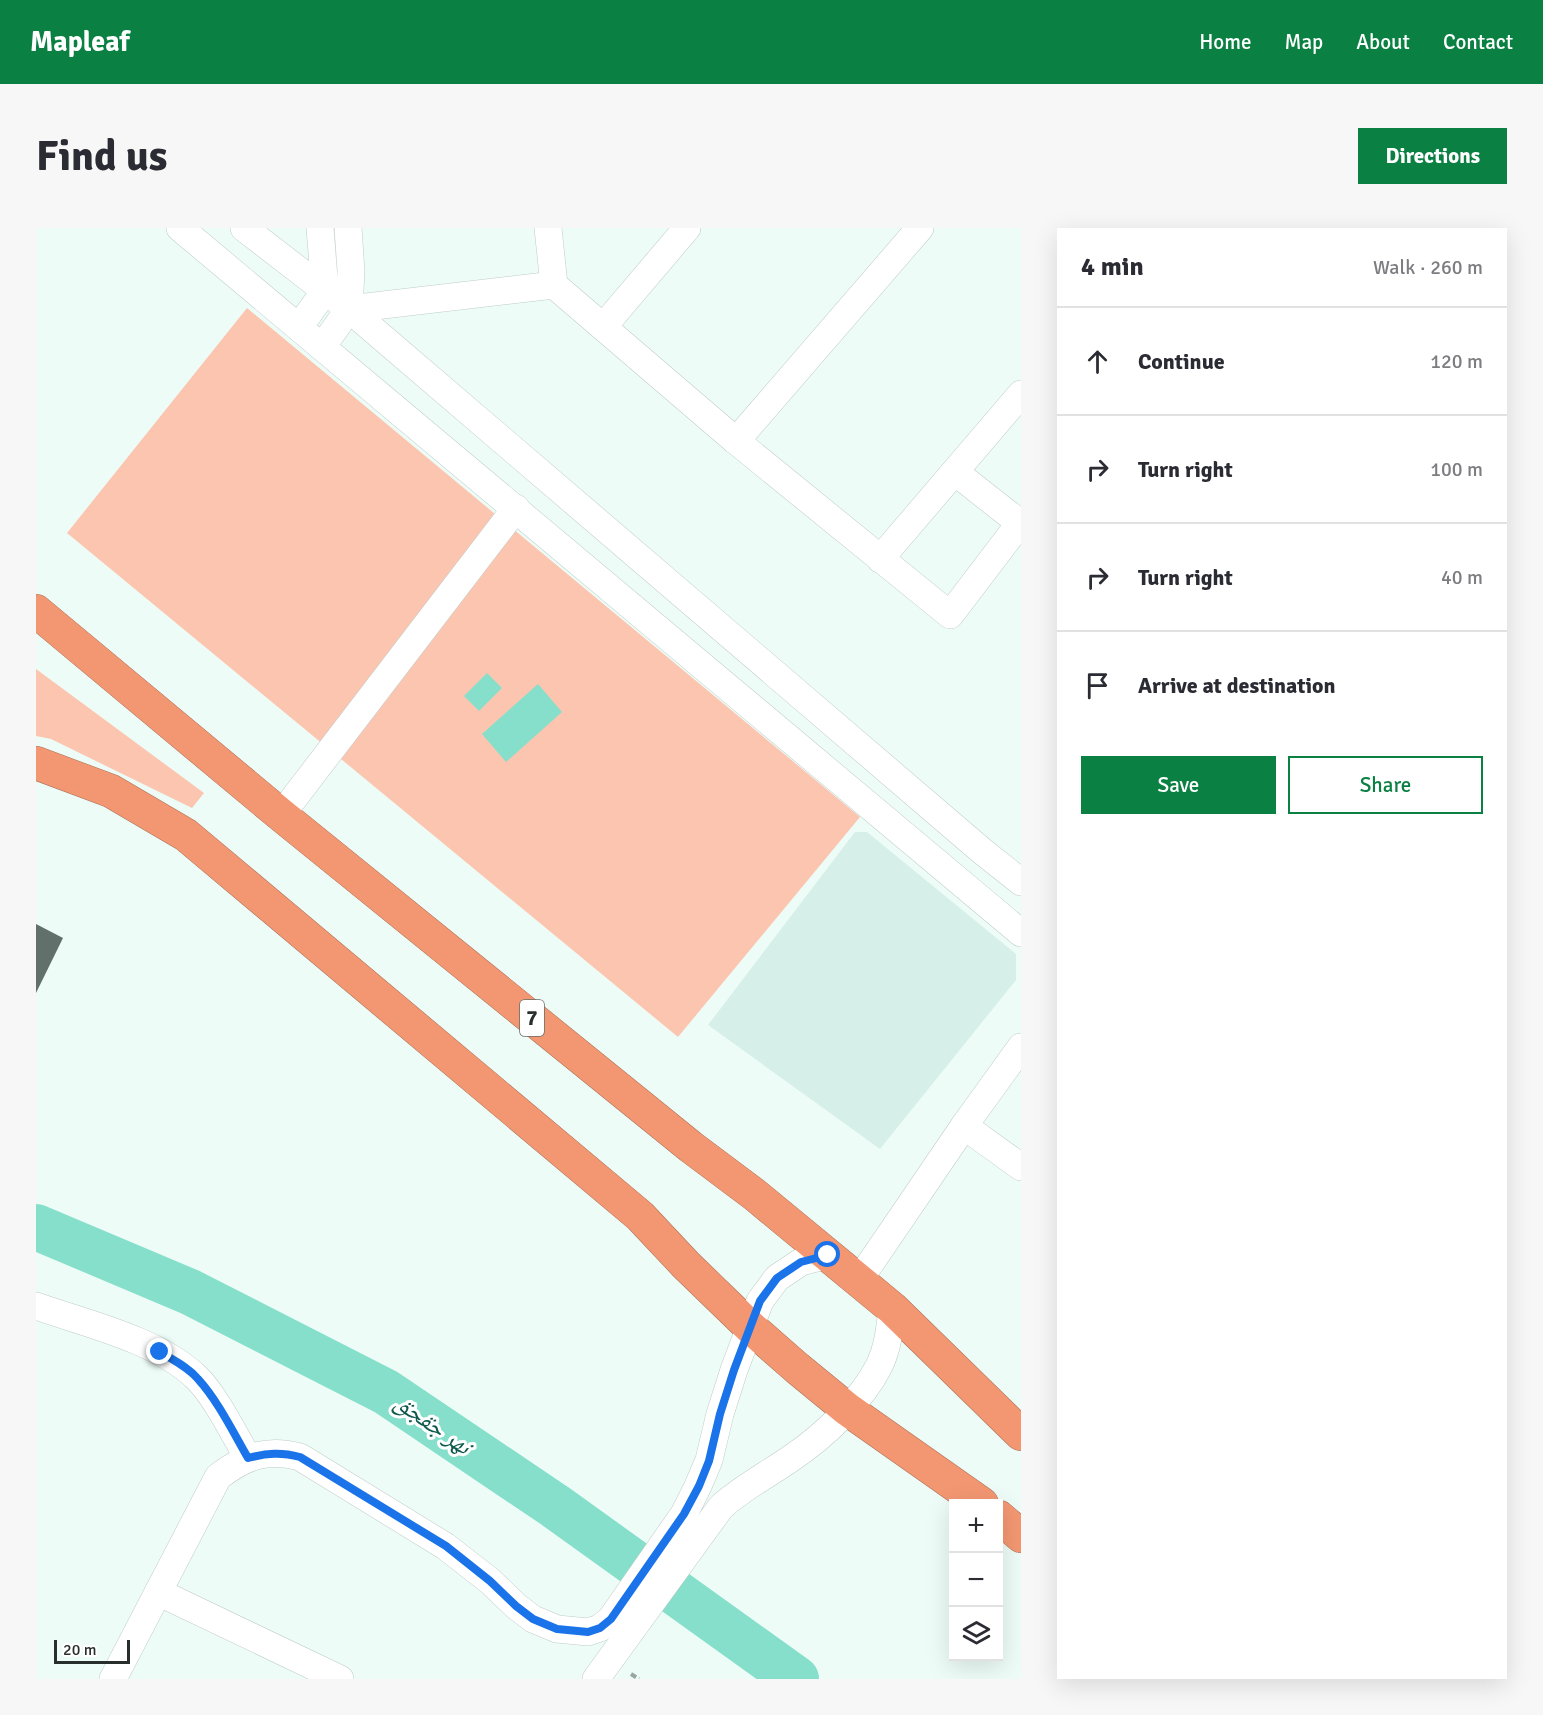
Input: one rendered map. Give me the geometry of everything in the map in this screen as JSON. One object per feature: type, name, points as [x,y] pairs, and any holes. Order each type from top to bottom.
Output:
[{"type":"highway","name":"7","points":[[36,611],[281,814],[691,1147],[755,1195],[859,1280],[892,1308],[1021,1434]]},
{"type":"highway","points":[[36,763],[111,791],[186,835],[622,1201],[749,1326],[847,1409],[976,1499]]},
{"type":"highway","points":[[1003,1520],[1021,1536]]},
{"type":"street","points":[[180,228],[1021,933]]},
{"type":"street","points":[[244,228],[349,309],[1021,882]]},
{"type":"street","points":[[299,327],[324,291],[320,228]]},
{"type":"street","points":[[322,347],[349,309],[351,271],[348,228]]},
{"type":"street","points":[[548,228],[554,285],[736,441],[950,615],[1021,524],[955,472]]},
{"type":"street","points":[[603,327],[687,228]]},
{"type":"street","points":[[736,441],[920,228]]},
{"type":"street","points":[[349,309],[554,285]]},
{"type":"street","points":[[880,559],[1021,394]]},
{"type":"street","points":[[281,814],[516,508]]},
{"type":"street","points":[[859,1280],[1021,1047]]},
{"type":"street","points":[[964,1126],[1021,1167]]},
{"type":"street","points":[[695,1520],[699,1486],[709,1461],[720,1414],[749,1326],[760,1301],[777,1278],[801,1262],[828,1255]]},
{"type":"street","points":[[36,1306],[134,1341],[180,1364],[197,1377],[208,1392],[248,1458]]},
{"type":"street","points":[[596,1679],[621,1625],[695,1520],[721,1507],[739,1491],[794,1456],[822,1434],[847,1409],[879,1367],[889,1338],[892,1308]]},
{"type":"street","points":[[113,1679],[218,1477],[232,1466],[248,1458],[266,1453],[283,1452],[300,1457],[446,1546],[490,1581],[523,1612],[543,1624],[572,1631],[588,1632],[621,1625]]},
{"type":"street","points":[[158,1592],[340,1679]]},
{"type":"shaded area","points":[[247,308],[860,817],[678,1037],[67,533]]},
{"type":"shaded area","points":[[36,669],[204,793],[192,808],[51,739],[36,736]]},
{"type":"shaded area","points":[[487,673],[502,688],[479,711],[464,696]]},
{"type":"shaded area","points":[[538,684],[562,712],[506,762],[482,734]]},
{"type":"shaded area","points":[[855,832],[867,832],[1016,954],[1016,980],[880,1149],[708,1025]]},
{"type":"building","points":[[36,924],[63,938],[36,993]]},
{"type":"waterway","name":"نهر جقجق","points":[[36,1227],[190,1292],[386,1392],[555,1506],[796,1679]]},
{"type":"route","points":[[160,1352],[197,1377],[248,1458],[266,1453],[283,1452],[300,1457],[446,1546],[533,1619],[557,1629],[588,1632],[600,1628],[611,1619],[684,1514],[699,1486],[709,1461],[720,1414],[734,1370],[760,1301],[777,1278],[801,1262],[828,1255]]}]
